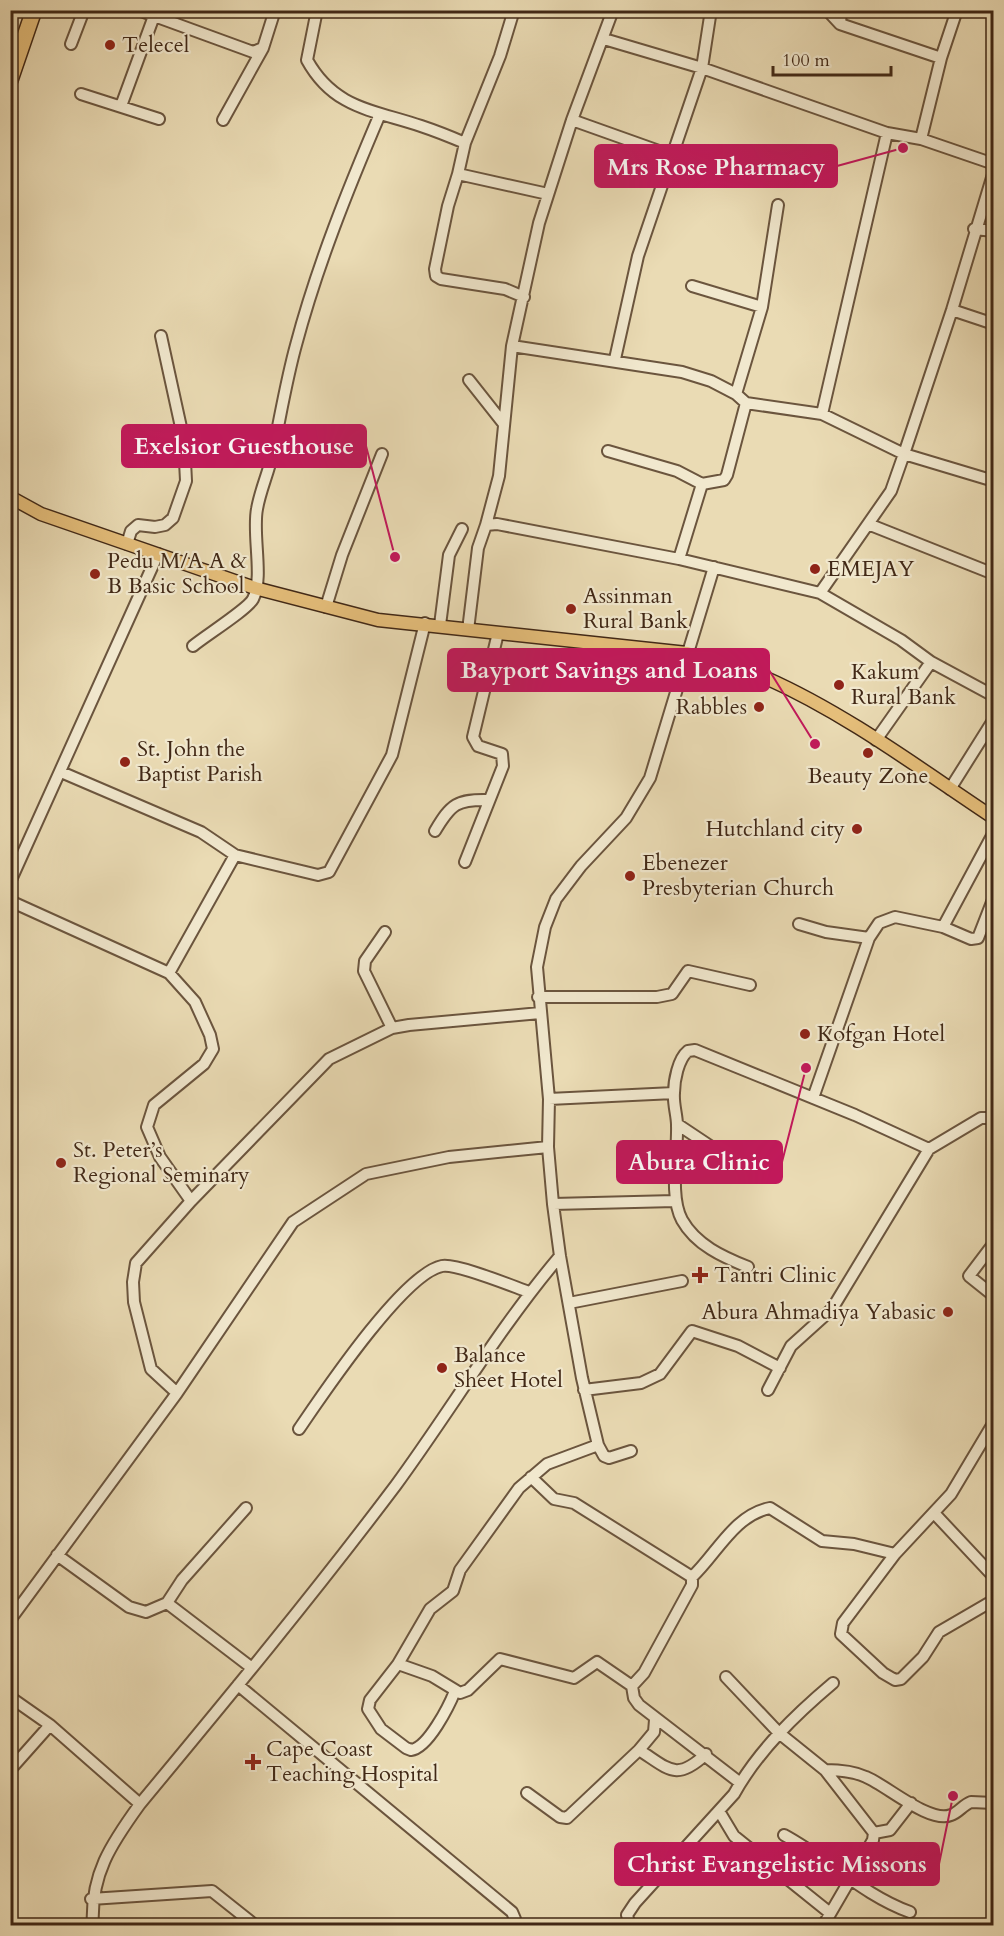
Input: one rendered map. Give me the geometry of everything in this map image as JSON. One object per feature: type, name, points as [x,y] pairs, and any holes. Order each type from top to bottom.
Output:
[{"type":"highway","points":[[10,80],[34,10]]},
{"type":"main road","points":[[10,497],[41,514],[255,588],[378,620],[425,623],[468,630],[687,653],[765,678],[833,713],[993,818]]},
{"type":"street","points":[[71,44],[84,10]]},
{"type":"street","points":[[138,10],[253,52],[263,48]]},
{"type":"street","points":[[223,120],[263,48],[275,10]]},
{"type":"street","points":[[317,10],[307,60],[316,76],[343,99],[465,143]]},
{"type":"street","points":[[514,10],[500,56],[465,143],[448,206],[435,269],[436,276],[441,279],[505,289],[524,297]]},
{"type":"street","points":[[468,630],[478,548],[499,476],[512,346],[539,223],[572,120],[613,10]]},
{"type":"street","points":[[615,359],[638,256],[702,68],[711,10]]},
{"type":"street","points":[[827,10],[840,24],[941,58]]},
{"type":"street","points":[[840,24],[841,10]]},
{"type":"street","points":[[921,139],[941,58],[957,10]]},
{"type":"street","points":[[121,106],[154,16]]},
{"type":"street","points":[[604,39],[702,68],[887,134],[921,139],[993,164]]},
{"type":"street","points":[[81,94],[159,119]]},
{"type":"street","points":[[193,646],[212,630],[246,608],[254,598],[257,509],[272,459],[296,345],[345,199],[380,114]]},
{"type":"street","points":[[572,120],[673,156]]},
{"type":"street","points":[[822,414],[887,134]]},
{"type":"street","points":[[820,593],[891,491],[952,309],[993,171]]},
{"type":"street","points":[[458,174],[548,194]]},
{"type":"street","points":[[736,394],[762,308],[778,205]]},
{"type":"street","points":[[974,229],[993,231]]},
{"type":"street","points":[[692,286],[762,308]]},
{"type":"street","points":[[952,309],[993,324]]},
{"type":"street","points":[[127,544],[131,531],[138,525],[155,527],[165,525],[173,518],[186,480],[184,441],[161,336]]},
{"type":"street","points":[[512,346],[615,359],[682,372],[711,381],[736,394],[746,404],[822,414],[904,454],[993,481]]},
{"type":"street","points":[[469,380],[503,423]]},
{"type":"street","points":[[608,451],[677,471],[702,484],[724,480],[746,404]]},
{"type":"street","points":[[326,607],[342,555],[382,454]]},
{"type":"street","points":[[679,559],[702,484]]},
{"type":"street","points":[[486,525],[497,524],[679,559],[820,593],[901,640],[931,662],[993,696]]},
{"type":"street","points":[[868,524],[993,574]]},
{"type":"street","points":[[440,625],[449,555],[462,529]]},
{"type":"street","points":[[10,882],[14,864],[61,772],[158,554]]},
{"type":"street","points":[[631,1451],[607,1458],[598,1445],[584,1389],[560,1256],[554,1204],[548,1147],[549,1099],[537,967],[543,937],[556,899],[581,866],[626,818],[650,778],[675,704],[687,653],[714,567]]},
{"type":"street","points":[[61,772],[201,831],[235,855],[318,875],[329,872],[392,755],[425,623]]},
{"type":"street","points":[[465,862],[503,766],[503,758],[498,752],[475,743],[473,729],[487,685],[498,633]]},
{"type":"street","points":[[876,740],[931,662]]},
{"type":"street","points":[[950,789],[993,719]]},
{"type":"street","points":[[435,831],[447,809],[463,801],[489,800]]},
{"type":"street","points":[[943,927],[993,832]]},
{"type":"street","points":[[169,973],[235,855]]},
{"type":"street","points":[[813,1098],[869,938],[879,923],[895,917],[943,927],[971,939],[978,938],[990,924],[993,897]]},
{"type":"street","points":[[10,901],[169,973],[195,1002],[210,1035],[213,1049],[204,1064],[154,1105],[147,1127],[160,1157],[191,1201]]},
{"type":"street","points":[[799,924],[826,933],[869,938]]},
{"type":"street","points":[[385,932],[365,961],[364,971],[392,1029]]},
{"type":"street","points":[[538,997],[657,997],[672,994],[688,972],[750,985]]},
{"type":"street","points":[[177,1393],[155,1375],[148,1362],[134,1302],[133,1282],[136,1263],[191,1201],[329,1059],[392,1029],[540,1013]]},
{"type":"street","points":[[748,1267],[720,1256],[702,1244],[682,1219],[675,1201],[677,1124],[674,1093],[684,1054],[694,1050],[930,1149]]},
{"type":"street","points":[[549,1099],[674,1093]]},
{"type":"street","points":[[768,1390],[791,1346],[832,1309],[930,1149],[981,1118],[993,1118]]},
{"type":"street","points":[[677,1124],[731,1160]]},
{"type":"street","points":[[10,1620],[177,1393],[293,1222],[366,1174],[449,1157],[548,1147]]},
{"type":"street","points":[[554,1204],[675,1201]]},
{"type":"street","points":[[993,1243],[969,1275],[993,1296]]},
{"type":"street","points":[[93,1926],[92,1899],[112,1845],[140,1804],[252,1668],[397,1484],[529,1292],[560,1256]]},
{"type":"street","points":[[299,1429],[346,1362],[409,1286],[425,1273],[444,1265],[451,1266],[529,1292]]},
{"type":"street","points":[[569,1303],[682,1281]]},
{"type":"street","points":[[584,1389],[641,1383],[660,1374],[692,1331],[738,1346],[780,1368]]},
{"type":"street","points":[[993,1422],[951,1494],[895,1554],[843,1623],[840,1631],[844,1638],[866,1658],[895,1680],[905,1676],[923,1657],[939,1632],[993,1600]]},
{"type":"street","points":[[455,1691],[443,1717],[419,1747],[411,1750],[381,1729],[368,1709],[370,1700],[398,1664],[430,1609],[453,1591],[466,1561],[508,1500],[547,1464],[598,1445]]},
{"type":"street","points":[[531,1477],[554,1499],[574,1503],[692,1577]]},
{"type":"street","points":[[57,1555],[129,1607],[146,1612],[167,1603],[176,1588],[246,1508]]},
{"type":"street","points":[[739,1782],[706,1754],[655,1720],[633,1698],[632,1686],[644,1674],[692,1584],[692,1577],[712,1559],[723,1540],[738,1525],[770,1508],[822,1541],[854,1544],[895,1554]]},
{"type":"street","points":[[934,1513],[993,1577]]},
{"type":"street","points":[[167,1603],[252,1668]]},
{"type":"street","points":[[398,1664],[432,1676],[460,1693],[468,1690],[500,1659],[574,1678],[597,1662],[632,1686]]},
{"type":"street","points":[[726,1677],[778,1733],[825,1770],[874,1833]]},
{"type":"street","points":[[630,1926],[627,1915],[634,1903],[736,1792],[739,1782],[778,1733],[832,1683]]},
{"type":"street","points":[[238,1685],[512,1912],[515,1919],[512,1926]]},
{"type":"street","points":[[10,1696],[50,1725],[140,1804]]},
{"type":"street","points":[[527,1793],[560,1817],[567,1818],[639,1750],[654,1732],[655,1720]]},
{"type":"street","points":[[10,1770],[50,1725]]},
{"type":"street","points":[[639,1750],[672,1771],[680,1773],[690,1769],[706,1754]]},
{"type":"street","points":[[825,1770],[849,1771],[864,1776],[911,1803],[938,1815],[948,1816],[970,1802],[993,1803]]},
{"type":"street","points":[[874,1833],[888,1832],[911,1803]]},
{"type":"street","points":[[719,1811],[734,1836],[830,1913]]},
{"type":"street","points":[[823,1926],[874,1833]]},
{"type":"street","points":[[784,1835],[819,1855],[878,1898],[910,1912]]},
{"type":"street","points":[[92,1899],[212,1891],[256,1926]]},
{"type":"place","name":"Telecel","points":[[110,45]]},
{"type":"place","name":"Mrs Rose Pharmacy","points":[[903,148]]},
{"type":"place","name":"Exelsior Guesthouse","points":[[395,557]]},
{"type":"place","name":"EMEJAY","points":[[815,569]]},
{"type":"place","name":"Pedu M/A A & B Basic School","points":[[95,574]]},
{"type":"place","name":"Assinman Rural Bank","points":[[571,609]]},
{"type":"place","name":"Kakum Rural Bank","points":[[839,685]]},
{"type":"place","name":"Rabbles","points":[[759,707]]},
{"type":"place","name":"Bayport Savings and Loans","points":[[815,744]]},
{"type":"place","name":"Beauty Zone","points":[[868,753]]},
{"type":"place","name":"St. John the Baptist Parish","points":[[125,762]]},
{"type":"place","name":"Hutchland city","points":[[857,829]]},
{"type":"place","name":"Ebenezer Presbyterian Church","points":[[630,876]]},
{"type":"place","name":"Kofgan Hotel","points":[[805,1034]]},
{"type":"place","name":"Abura Clinic","points":[[806,1068]]},
{"type":"place","name":"St. Peter’s Regional Seminary","points":[[61,1163]]},
{"type":"place","name":"Tantri Clinic","points":[[700,1275]]},
{"type":"place","name":"Abura Ahmadiya Yabasic","points":[[948,1312]]},
{"type":"place","name":"Balance Sheet Hotel","points":[[442,1368]]},
{"type":"place","name":"Cape Coast Teaching Hospital","points":[[253,1762]]},
{"type":"place","name":"Christ Evangelistic Missons","points":[[953,1796]]}]
